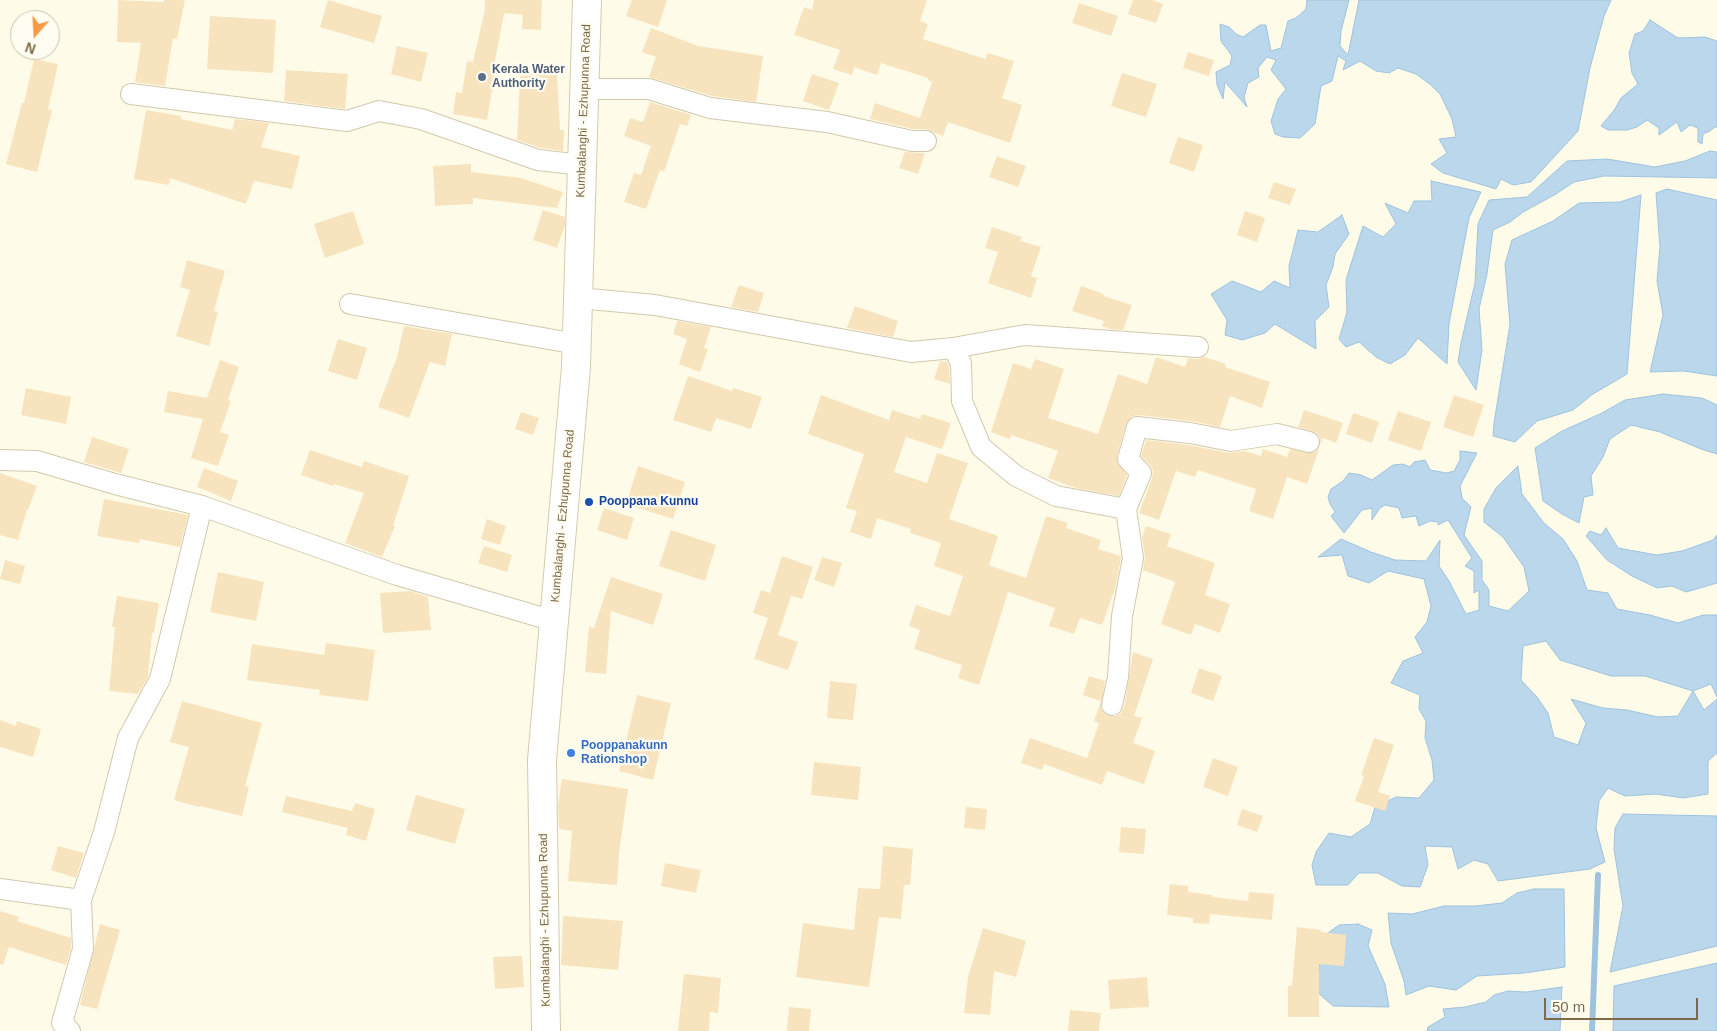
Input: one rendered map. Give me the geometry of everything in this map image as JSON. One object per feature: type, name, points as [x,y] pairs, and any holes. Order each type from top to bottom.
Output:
[{"type":"main road","name":"Kumbalanghi - Ezhupunna Road","points":[[546,1031],[542,760],[577,344],[587,0]]},
{"type":"street","points":[[584,89],[649,89],[710,108],[827,122],[912,141],[926,141]]},
{"type":"street","points":[[131,94],[347,122],[379,111],[421,119],[538,160],[582,165]]},
{"type":"street","points":[[578,298],[655,304],[911,352],[953,348],[1025,335],[1198,347]]},
{"type":"street","points":[[350,304],[577,344]]},
{"type":"street","points":[[953,348],[961,364],[962,402],[981,447],[1016,476],[1056,496],[1126,509]]},
{"type":"street","points":[[1112,705],[1118,677],[1122,616],[1133,558],[1126,509],[1141,473],[1128,459],[1137,426],[1231,441],[1276,434],[1308,442]]},
{"type":"street","points":[[0,460],[37,461],[114,484],[202,506],[397,574],[554,620]]},
{"type":"street","points":[[70,1031],[62,1023],[83,949],[81,900],[104,832],[128,738],[160,679],[202,506]]},
{"type":"street","points":[[0,888],[81,900]]},
{"type":"water","points":[[1307,0],[1349,0],[1341,31],[1340,46],[1348,55],[1359,0],[1611,0],[1604,16],[1590,68],[1578,131],[1531,182],[1513,185],[1501,179],[1496,189],[1443,173],[1431,164],[1447,153],[1439,139],[1456,137],[1452,119],[1440,94],[1431,85],[1416,74],[1398,68],[1389,73],[1376,71],[1360,61],[1343,70],[1346,61],[1338,56],[1332,81],[1321,86],[1315,124],[1300,138],[1283,137],[1275,134],[1271,121],[1278,99],[1286,89],[1271,70],[1276,60],[1267,57],[1258,68],[1259,77],[1248,83],[1244,97],[1247,107],[1225,82],[1223,99],[1217,85],[1216,72],[1230,65],[1232,56],[1221,41],[1220,24],[1229,27],[1236,34],[1243,37],[1260,25],[1266,25],[1271,51],[1281,48],[1288,21],[1296,18],[1306,9]]},
{"type":"water","points":[[1650,20],[1678,38],[1705,37],[1717,41],[1717,127],[1703,134],[1702,144],[1698,142],[1698,128],[1690,125],[1681,132],[1677,122],[1659,135],[1659,128],[1647,120],[1637,127],[1627,130],[1608,130],[1601,126],[1615,109],[1621,98],[1638,84],[1632,73],[1629,53],[1635,34],[1643,31]]},
{"type":"water","points":[[1710,151],[1717,152],[1717,178],[1604,176],[1574,182],[1523,212],[1510,222],[1493,230],[1487,274],[1479,309],[1482,350],[1476,390],[1458,362],[1475,283],[1478,224],[1489,200],[1527,197],[1567,161],[1607,159],[1655,167],[1685,161]]},
{"type":"water","points":[[1431,181],[1481,192],[1469,218],[1449,324],[1447,364],[1418,338],[1405,355],[1390,364],[1376,357],[1359,342],[1346,347],[1339,339],[1347,312],[1346,280],[1363,226],[1383,237],[1396,224],[1385,203],[1408,213],[1414,201],[1432,201]]},
{"type":"water","points":[[1667,189],[1717,200],[1717,376],[1684,371],[1650,372],[1663,315],[1657,281],[1660,247],[1656,193]]},
{"type":"water","points":[[1641,195],[1627,374],[1593,394],[1573,410],[1537,421],[1515,442],[1493,436],[1510,324],[1505,264],[1512,240],[1553,221],[1579,203],[1620,202]]},
{"type":"water","points":[[1342,215],[1349,234],[1335,254],[1333,267],[1326,285],[1329,307],[1315,321],[1316,349],[1275,324],[1265,333],[1242,340],[1225,335],[1227,320],[1211,294],[1232,281],[1261,292],[1274,281],[1290,288],[1289,266],[1298,230],[1318,232]]},
{"type":"water","points":[[1663,394],[1702,398],[1717,405],[1717,454],[1660,432],[1631,425],[1610,439],[1603,457],[1591,476],[1593,495],[1584,497],[1579,523],[1543,501],[1535,448],[1562,431],[1602,413],[1625,400]]},
{"type":"water","points":[[1460,451],[1477,453],[1460,486],[1462,498],[1471,507],[1464,535],[1482,561],[1482,580],[1489,590],[1489,606],[1508,611],[1529,591],[1524,567],[1503,537],[1484,522],[1484,509],[1496,488],[1518,466],[1522,494],[1544,523],[1563,539],[1577,561],[1587,590],[1608,593],[1617,609],[1650,615],[1678,623],[1703,615],[1717,615],[1717,697],[1711,684],[1693,691],[1704,710],[1717,699],[1717,753],[1708,761],[1708,794],[1683,798],[1656,794],[1625,796],[1608,788],[1599,801],[1596,828],[1605,862],[1590,869],[1498,881],[1488,864],[1474,860],[1458,869],[1452,847],[1425,846],[1428,865],[1420,887],[1402,886],[1378,873],[1359,873],[1348,885],[1316,885],[1312,865],[1316,852],[1329,833],[1351,837],[1370,824],[1375,807],[1396,797],[1419,798],[1434,780],[1432,760],[1425,738],[1426,721],[1419,709],[1420,695],[1391,683],[1403,661],[1423,653],[1415,637],[1427,622],[1431,606],[1424,579],[1388,571],[1369,583],[1348,576],[1342,555],[1318,557],[1341,539],[1395,560],[1426,561],[1440,540],[1439,566],[1466,614],[1479,610],[1479,590],[1474,593],[1474,571],[1465,566],[1472,558],[1448,520],[1438,525],[1438,522],[1430,521],[1419,526],[1416,516],[1402,518],[1399,508],[1385,505],[1380,508],[1372,520],[1372,508],[1362,510],[1344,533],[1331,516],[1335,512],[1328,497],[1331,489],[1343,481],[1349,473],[1361,475],[1372,480],[1393,465],[1403,464],[1410,467],[1414,462],[1425,460],[1430,470],[1447,473],[1454,471],[1460,460]],"holes":[[[1546,641],[1560,660],[1611,676],[1645,676],[1693,691],[1678,716],[1658,717],[1627,710],[1603,708],[1571,699],[1586,723],[1578,745],[1554,737],[1548,713],[1537,697],[1521,680],[1523,646]]]},
{"type":"water","points":[[1606,528],[1618,548],[1657,555],[1682,551],[1713,540],[1717,535],[1717,583],[1686,592],[1672,586],[1657,588],[1632,576],[1607,560],[1586,536],[1590,531],[1601,535]]},
{"type":"water","points":[[1623,814],[1717,816],[1717,946],[1610,972],[1623,906],[1614,849],[1615,828]]},
{"type":"water","points":[[1534,889],[1564,889],[1565,967],[1525,973],[1477,976],[1456,990],[1429,986],[1406,995],[1404,981],[1391,943],[1388,913],[1412,914],[1444,906],[1475,906],[1502,903],[1517,893]]},
{"type":"water","points":[[1358,924],[1372,930],[1368,946],[1385,984],[1389,1007],[1333,1006],[1317,992],[1319,965],[1328,933],[1339,925]]},
{"type":"water","points":[[1717,963],[1717,1031],[1613,1031],[1614,986]]},
{"type":"water","points":[[1562,987],[1560,1031],[1427,1031],[1428,1027],[1445,1017],[1443,1009],[1465,1007],[1486,1002],[1494,995],[1508,991],[1526,992]]},
{"type":"building","points":[[118,0],[164,2],[164,0],[185,0],[177,39],[173,38],[165,86],[135,82],[141,43],[117,42]]},
{"type":"building","points":[[328,0],[382,16],[374,43],[320,27]]},
{"type":"building","points":[[485,0],[542,0],[541,30],[522,29],[523,15],[504,13],[494,66],[496,67],[487,120],[453,114],[456,92],[462,93],[467,61],[473,62],[485,9]]},
{"type":"building","points":[[632,0],[667,0],[658,27],[626,16]]},
{"type":"building","points":[[814,0],[927,0],[920,21],[928,24],[923,39],[985,59],[988,53],[1014,61],[1002,98],[1022,105],[1010,143],[948,122],[943,136],[926,129],[913,129],[870,119],[875,103],[920,118],[932,82],[928,78],[881,63],[877,75],[854,67],[852,75],[833,69],[840,50],[794,35],[804,7],[812,10]]},
{"type":"building","points":[[1133,0],[1152,0],[1163,4],[1156,23],[1128,14]]},
{"type":"building","points":[[1079,3],[1118,16],[1111,36],[1072,23]]},
{"type":"building","points":[[210,16],[276,20],[273,73],[207,69]]},
{"type":"building","points":[[651,28],[698,46],[763,56],[756,102],[712,96],[649,77],[656,57],[642,52]]},
{"type":"building","points":[[397,46],[428,53],[421,82],[391,74]]},
{"type":"building","points":[[1188,52],[1214,60],[1209,76],[1183,68]]},
{"type":"building","points":[[34,60],[58,64],[48,109],[52,110],[37,172],[6,164],[22,103],[24,103]]},
{"type":"building","points":[[286,70],[348,74],[345,109],[284,101]]},
{"type":"building","points":[[1122,73],[1157,84],[1146,117],[1111,106]]},
{"type":"building","points":[[557,74],[560,130],[564,130],[563,151],[541,148],[517,140],[520,76]]},
{"type":"building","points":[[812,74],[839,83],[829,110],[803,101]]},
{"type":"building","points":[[650,102],[691,115],[687,126],[680,124],[664,172],[660,170],[646,209],[624,202],[634,173],[641,175],[651,146],[624,136],[630,118],[643,122]]},
{"type":"building","points":[[146,110],[181,116],[181,119],[232,130],[235,119],[269,123],[261,147],[300,156],[292,189],[254,181],[246,204],[170,178],[169,185],[134,179]]},
{"type":"building","points":[[1178,137],[1203,145],[1194,172],[1169,163]]},
{"type":"building","points":[[905,152],[925,153],[918,174],[899,168]]},
{"type":"building","points":[[997,156],[1026,166],[1018,187],[989,177]]},
{"type":"building","points":[[471,164],[471,172],[521,178],[563,192],[557,208],[473,198],[473,204],[435,206],[433,166]]},
{"type":"building","points":[[1274,182],[1296,189],[1290,205],[1268,198]]},
{"type":"building","points":[[543,210],[565,217],[565,225],[557,248],[533,240]]},
{"type":"building","points":[[353,211],[364,244],[325,258],[314,224]]},
{"type":"building","points":[[1245,211],[1265,218],[1257,242],[1237,235]]},
{"type":"building","points":[[992,227],[1022,237],[1020,241],[1041,247],[1031,276],[1037,278],[1031,298],[988,283],[998,252],[985,248]]},
{"type":"building","points":[[187,260],[225,271],[214,311],[218,312],[209,346],[176,336],[190,290],[180,287]]},
{"type":"building","points":[[739,285],[764,293],[758,312],[731,307]]},
{"type":"building","points":[[1081,286],[1104,294],[1103,296],[1132,305],[1123,330],[1110,329],[1102,326],[1104,321],[1072,311]]},
{"type":"building","points":[[855,306],[898,321],[893,337],[847,328]]},
{"type":"building","points":[[677,321],[711,327],[704,348],[708,349],[700,372],[679,364],[687,339],[673,334]]},
{"type":"building","points":[[404,326],[452,334],[445,366],[430,362],[409,418],[378,407],[397,357]]},
{"type":"building","points":[[338,339],[367,348],[357,380],[328,371]]},
{"type":"building","points":[[1156,357],[1185,367],[1188,358],[1197,359],[1204,357],[1226,364],[1225,367],[1270,382],[1262,408],[1230,396],[1220,427],[1191,421],[1138,415],[1132,416],[1126,424],[1117,456],[1117,462],[1127,475],[1119,496],[1076,488],[1048,478],[1058,451],[1011,435],[1010,439],[991,432],[1013,363],[1031,369],[1035,359],[1064,369],[1048,418],[1098,434],[1118,374],[1147,384]]},
{"type":"building","points":[[220,360],[239,367],[228,400],[231,401],[220,432],[229,435],[218,466],[191,458],[203,419],[164,412],[168,391],[207,398]]},
{"type":"building","points":[[940,361],[947,362],[949,366],[950,384],[934,379]]},
{"type":"building","points":[[688,376],[732,391],[733,388],[762,397],[751,429],[716,418],[711,432],[673,420]]},
{"type":"building","points":[[26,388],[71,397],[66,424],[21,415]]},
{"type":"building","points":[[821,395],[889,420],[892,410],[920,419],[922,414],[951,423],[942,449],[906,437],[894,472],[927,483],[937,453],[968,463],[949,519],[998,536],[989,565],[1026,578],[1046,516],[1068,523],[1066,528],[1101,540],[1098,549],[1121,556],[1115,589],[1102,625],[1080,618],[1074,634],[1049,626],[1055,608],[1008,592],[979,685],[958,678],[962,665],[914,649],[920,630],[909,626],[916,605],[950,616],[963,576],[934,566],[941,543],[910,533],[911,529],[877,518],[871,539],[850,532],[857,511],[846,508],[864,454],[808,434]]},
{"type":"building","points":[[1454,395],[1484,405],[1473,437],[1443,427]]},
{"type":"building","points":[[1304,410],[1343,423],[1336,443],[1323,438],[1321,444],[1317,433],[1298,427]]},
{"type":"building","points":[[1398,411],[1431,422],[1421,451],[1388,440]]},
{"type":"building","points":[[521,412],[539,418],[533,435],[515,429]]},
{"type":"building","points":[[1353,413],[1379,422],[1372,443],[1346,434]]},
{"type":"building","points":[[92,437],[129,449],[121,473],[84,462]]},
{"type":"building","points":[[1146,440],[1188,445],[1229,453],[1245,451],[1261,456],[1263,449],[1287,457],[1290,449],[1312,453],[1317,451],[1320,446],[1307,484],[1287,477],[1273,519],[1249,511],[1256,489],[1198,470],[1195,477],[1176,471],[1159,520],[1139,513],[1153,471],[1141,456]]},
{"type":"building","points":[[310,450],[362,467],[364,461],[409,476],[393,526],[395,526],[382,557],[345,543],[364,493],[334,484],[333,486],[301,475]]},
{"type":"building","points":[[638,466],[685,482],[673,519],[626,504]]},
{"type":"building","points":[[204,468],[238,481],[231,501],[197,487]]},
{"type":"building","points":[[0,473],[37,486],[18,540],[0,535]]},
{"type":"building","points":[[104,499],[188,515],[180,547],[140,539],[139,543],[97,536]]},
{"type":"building","points":[[604,508],[634,518],[627,540],[597,530]]},
{"type":"building","points":[[487,519],[506,526],[500,545],[481,539]]},
{"type":"building","points":[[1146,526],[1171,534],[1167,546],[1215,563],[1205,595],[1230,604],[1220,633],[1195,624],[1191,635],[1161,624],[1175,582],[1143,570],[1145,557],[1142,537]]},
{"type":"building","points":[[671,530],[716,545],[705,581],[659,566]]},
{"type":"building","points":[[484,546],[512,555],[507,572],[478,563]]},
{"type":"building","points":[[782,556],[813,567],[802,599],[791,596],[778,635],[798,642],[788,670],[754,659],[768,618],[753,613],[761,590],[770,593]]},
{"type":"building","points":[[822,557],[842,563],[834,587],[814,580]]},
{"type":"building","points":[[5,560],[25,566],[20,584],[0,579]]},
{"type":"building","points":[[218,572],[264,582],[256,621],[210,612]]},
{"type":"building","points":[[611,577],[663,594],[653,625],[611,611],[606,674],[585,672],[589,627],[594,628]]},
{"type":"building","points":[[410,591],[428,597],[431,630],[383,633],[380,593]]},
{"type":"building","points":[[117,596],[159,603],[154,633],[152,633],[148,677],[138,694],[109,691],[115,627],[112,627]]},
{"type":"building","points":[[326,643],[375,650],[368,701],[319,695],[320,690],[247,680],[252,644],[324,655]]},
{"type":"building","points":[[1133,652],[1153,659],[1134,716],[1142,718],[1133,743],[1155,751],[1144,784],[1107,771],[1102,785],[1044,764],[1042,770],[1021,763],[1030,738],[1087,758],[1099,723],[1094,721],[1101,701],[1083,695],[1089,676],[1105,681],[1101,708],[1109,716],[1116,716],[1121,713],[1124,707]]},
{"type":"building","points":[[1199,668],[1222,676],[1213,701],[1191,693]]},
{"type":"building","points":[[830,681],[857,684],[853,720],[827,718]]},
{"type":"building","points":[[637,695],[671,703],[653,780],[619,771]]},
{"type":"building","points":[[182,701],[262,723],[245,786],[249,787],[242,816],[174,800],[189,747],[170,742]]},
{"type":"building","points":[[0,720],[16,726],[17,721],[41,729],[33,757],[0,747]]},
{"type":"building","points":[[1374,738],[1394,745],[1378,792],[1390,796],[1385,811],[1355,801],[1364,776],[1361,775]]},
{"type":"building","points":[[1213,758],[1238,767],[1228,796],[1203,787]]},
{"type":"building","points":[[814,762],[861,767],[858,800],[811,795]]},
{"type":"building","points":[[562,779],[628,789],[619,854],[617,885],[568,881],[572,831],[559,829],[558,804]]},
{"type":"building","points":[[416,795],[465,809],[455,844],[406,830]]},
{"type":"building","points":[[286,796],[352,811],[355,803],[375,809],[366,841],[346,835],[348,828],[282,812]]},
{"type":"building","points":[[966,807],[987,809],[985,830],[964,828]]},
{"type":"building","points":[[1242,809],[1263,816],[1257,832],[1237,825]]},
{"type":"building","points":[[1121,827],[1146,829],[1144,854],[1119,852]]},
{"type":"building","points":[[58,846],[84,853],[76,878],[51,870]]},
{"type":"building","points":[[883,846],[913,849],[910,885],[904,885],[901,919],[879,917],[869,987],[796,977],[803,923],[854,930],[858,888],[880,889]]},
{"type":"building","points":[[665,863],[701,870],[696,893],[661,886]]},
{"type":"building","points":[[1170,884],[1188,886],[1188,892],[1248,901],[1249,892],[1274,894],[1272,920],[1210,914],[1209,924],[1193,923],[1193,918],[1167,915]]},
{"type":"building","points":[[0,911],[19,917],[17,921],[71,938],[71,948],[66,965],[9,947],[3,965],[0,964]]},
{"type":"building","points":[[563,916],[623,921],[618,970],[561,965]]},
{"type":"building","points":[[100,924],[120,930],[97,1009],[80,1005]]},
{"type":"building","points":[[1297,927],[1346,935],[1344,966],[1319,964],[1319,1017],[1288,1017],[1288,986],[1292,986]]},
{"type":"building","points":[[983,928],[1026,941],[1016,977],[994,971],[990,1015],[964,1013],[968,977]]},
{"type":"building","points":[[522,956],[524,987],[495,989],[493,957]]},
{"type":"building","points":[[684,974],[721,978],[718,1013],[710,1012],[709,1031],[678,1031]]},
{"type":"building","points":[[1147,977],[1149,1007],[1110,1009],[1108,980]]},
{"type":"building","points":[[789,1007],[811,1009],[809,1031],[787,1031]]},
{"type":"building","points":[[1070,1010],[1101,1013],[1099,1031],[1068,1031]]},
{"type":"waterway","points":[[1592,1031],[1598,875]]},
{"type":"place","name":"Kerala Water Authority","points":[[482,77]]},
{"type":"place","name":"Pooppana Kunnu","points":[[589,502]]},
{"type":"place","name":"Pooppanakunn Rationshop","points":[[571,753]]}]
